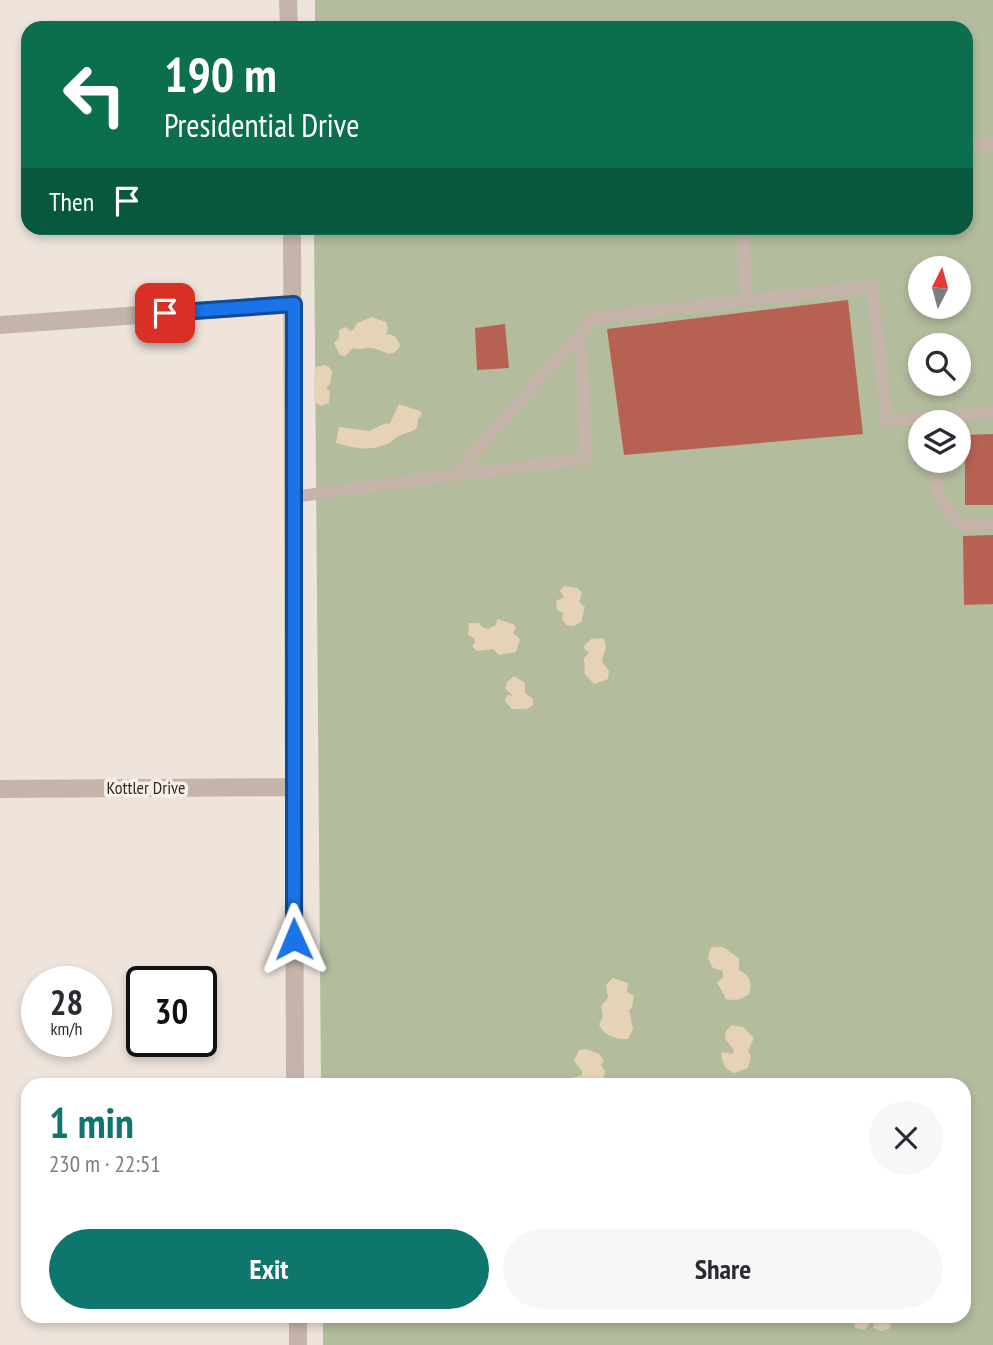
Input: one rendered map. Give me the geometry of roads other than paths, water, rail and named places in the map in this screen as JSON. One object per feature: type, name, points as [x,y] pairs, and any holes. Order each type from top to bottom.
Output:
[{"type":"street","points":[[288,0],[289,21]]},
{"type":"street","points":[[292,235],[295,1078]]},
{"type":"street","points":[[0,325],[294,304]]},
{"type":"street","name":"Kottler Drive","points":[[0,789],[293,787]]},
{"type":"street","points":[[298,1323],[298,1345]]},
{"type":"lane","points":[[973,145],[993,143]]},
{"type":"lane","points":[[742,235],[747,300]]},
{"type":"lane","points":[[455,475],[594,318],[872,286],[887,421],[908,420]]},
{"type":"lane","points":[[293,497],[586,459],[580,334]]},
{"type":"lane","points":[[971,415],[993,412]]},
{"type":"lane","points":[[935,473],[939,496],[961,526],[993,523]]}]
